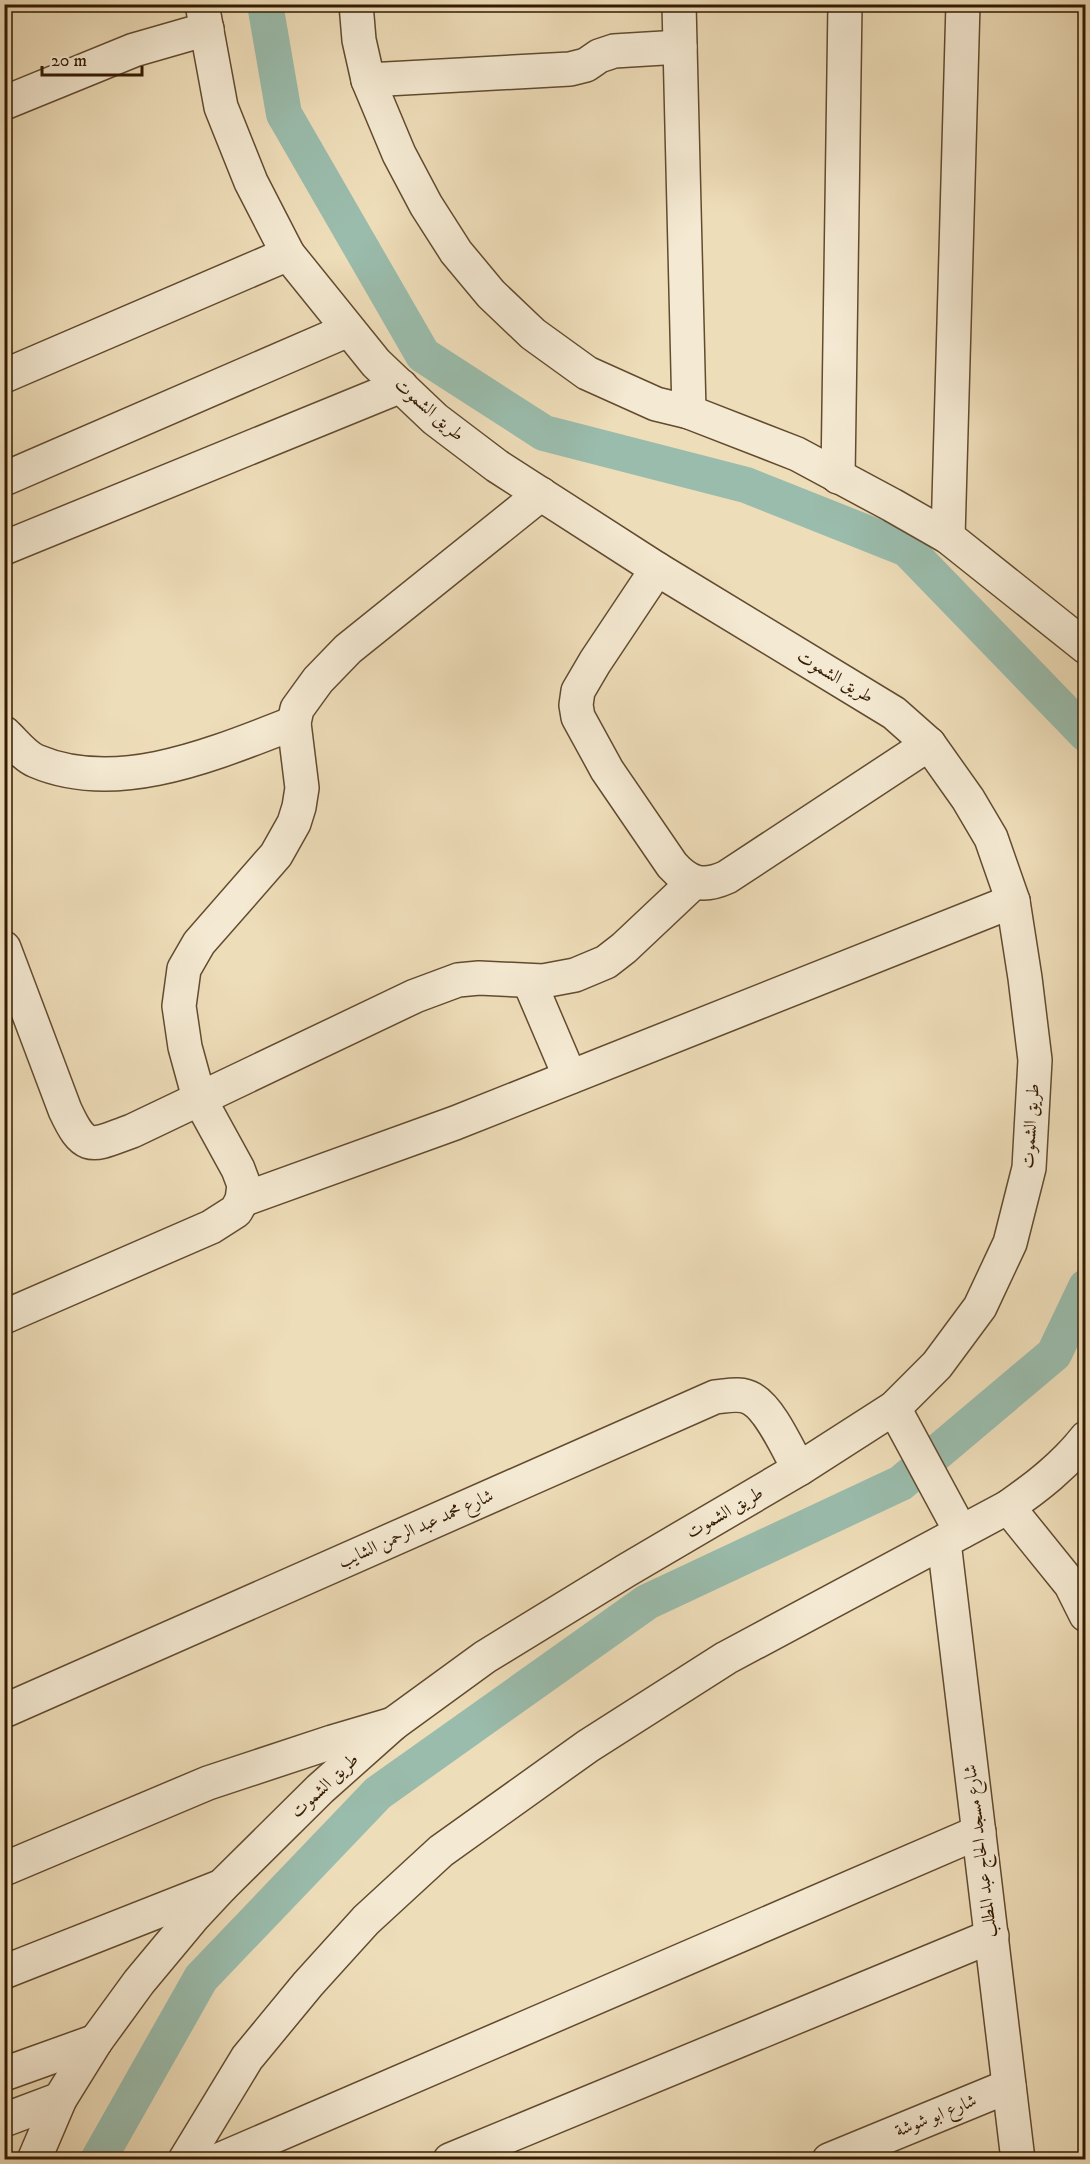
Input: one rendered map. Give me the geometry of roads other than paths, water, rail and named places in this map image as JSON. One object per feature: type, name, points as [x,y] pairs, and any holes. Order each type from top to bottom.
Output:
[{"type":"street","points":[[356,4],[359,40],[368,80],[399,154],[456,252],[491,294],[532,334],[587,372],[656,404],[689,412],[797,454],[948,537],[1086,647]]},
{"type":"street","points":[[679,4],[689,412]]},
{"type":"street","points":[[838,477],[845,4]]},
{"type":"street","points":[[948,537],[963,4]]},
{"type":"street","points":[[4,103],[134,50],[205,17]]},
{"type":"street","name":"طريق الشموت","points":[[34,2160],[60,2099],[96,2041],[139,1983],[194,1916],[320,1789],[393,1724],[485,1657],[799,1469],[894,1408],[938,1365],[980,1307],[1010,1243],[1029,1168],[1035,1060],[1013,901],[990,838],[968,799],[929,744],[894,713],[657,568],[497,466],[435,419],[376,363],[288,254],[251,182],[221,107],[205,17]]},
{"type":"street","points":[[368,80],[570,69],[586,65],[599,56],[614,51],[680,46]]},
{"type":"street","points":[[4,376],[288,254]]},
{"type":"street","points":[[4,479],[348,330]]},
{"type":"street","points":[[4,548],[401,387]]},
{"type":"street","points":[[4,1317],[211,1227],[236,1211],[242,1200],[244,1185],[242,1176],[199,1098],[185,1047],[179,1006],[184,969],[199,943],[276,855],[294,823],[300,807],[302,788],[294,723],[297,709],[318,680],[348,649],[541,494]]},
{"type":"street","points":[[657,568],[595,662],[578,691],[576,705],[578,717],[607,770],[681,876],[694,882],[714,883],[727,877],[929,744]]},
{"type":"street","points":[[4,733],[33,760],[77,774],[125,773],[180,763],[294,723]]},
{"type":"street","points":[[4,948],[65,1110],[82,1140],[94,1143],[110,1139],[415,996],[458,980],[479,978],[543,981],[576,975],[606,962],[654,921],[694,882]]},
{"type":"street","points":[[242,1200],[455,1123],[1013,901]]},
{"type":"street","points":[[529,981],[570,1077]]},
{"type":"street","name":"شارع محمد عبد الرحمن الشايب","points":[[4,1711],[715,1397],[736,1394],[752,1399],[768,1414],[799,1469]]},
{"type":"street","points":[[894,1408],[945,1503],[953,1537]]},
{"type":"street","points":[[185,2160],[247,2058],[308,1984],[366,1920],[441,1851],[588,1746],[726,1658],[1008,1507],[1048,1479],[1086,1438]]},
{"type":"street","points":[[1008,1507],[1071,1585],[1086,1615]]},
{"type":"street","name":"شارع مسجد الحاج عبد المطلب","points":[[953,1537],[979,1832],[1018,2160]]},
{"type":"street","points":[[4,1869],[208,1782],[393,1724]]},
{"type":"street","points":[[219,2160],[979,1832]]},
{"type":"street","points":[[4,1972],[222,1886]]},
{"type":"street","points":[[450,2160],[992,1936]]},
{"type":"street","points":[[4,2074],[96,2041]]},
{"type":"street","name":"شارع ابو شوشة","points":[[829,2160],[1009,2086]]},
{"type":"street","points":[[4,2120],[60,2099]]},
{"type":"waterway","points":[[265,4],[284,114],[423,355],[544,433],[746,485],[907,549],[1086,734]]},
{"type":"waterway","points":[[98,2160],[201,1978],[378,1793],[647,1602],[901,1483],[1054,1354],[1086,1287]]}]
